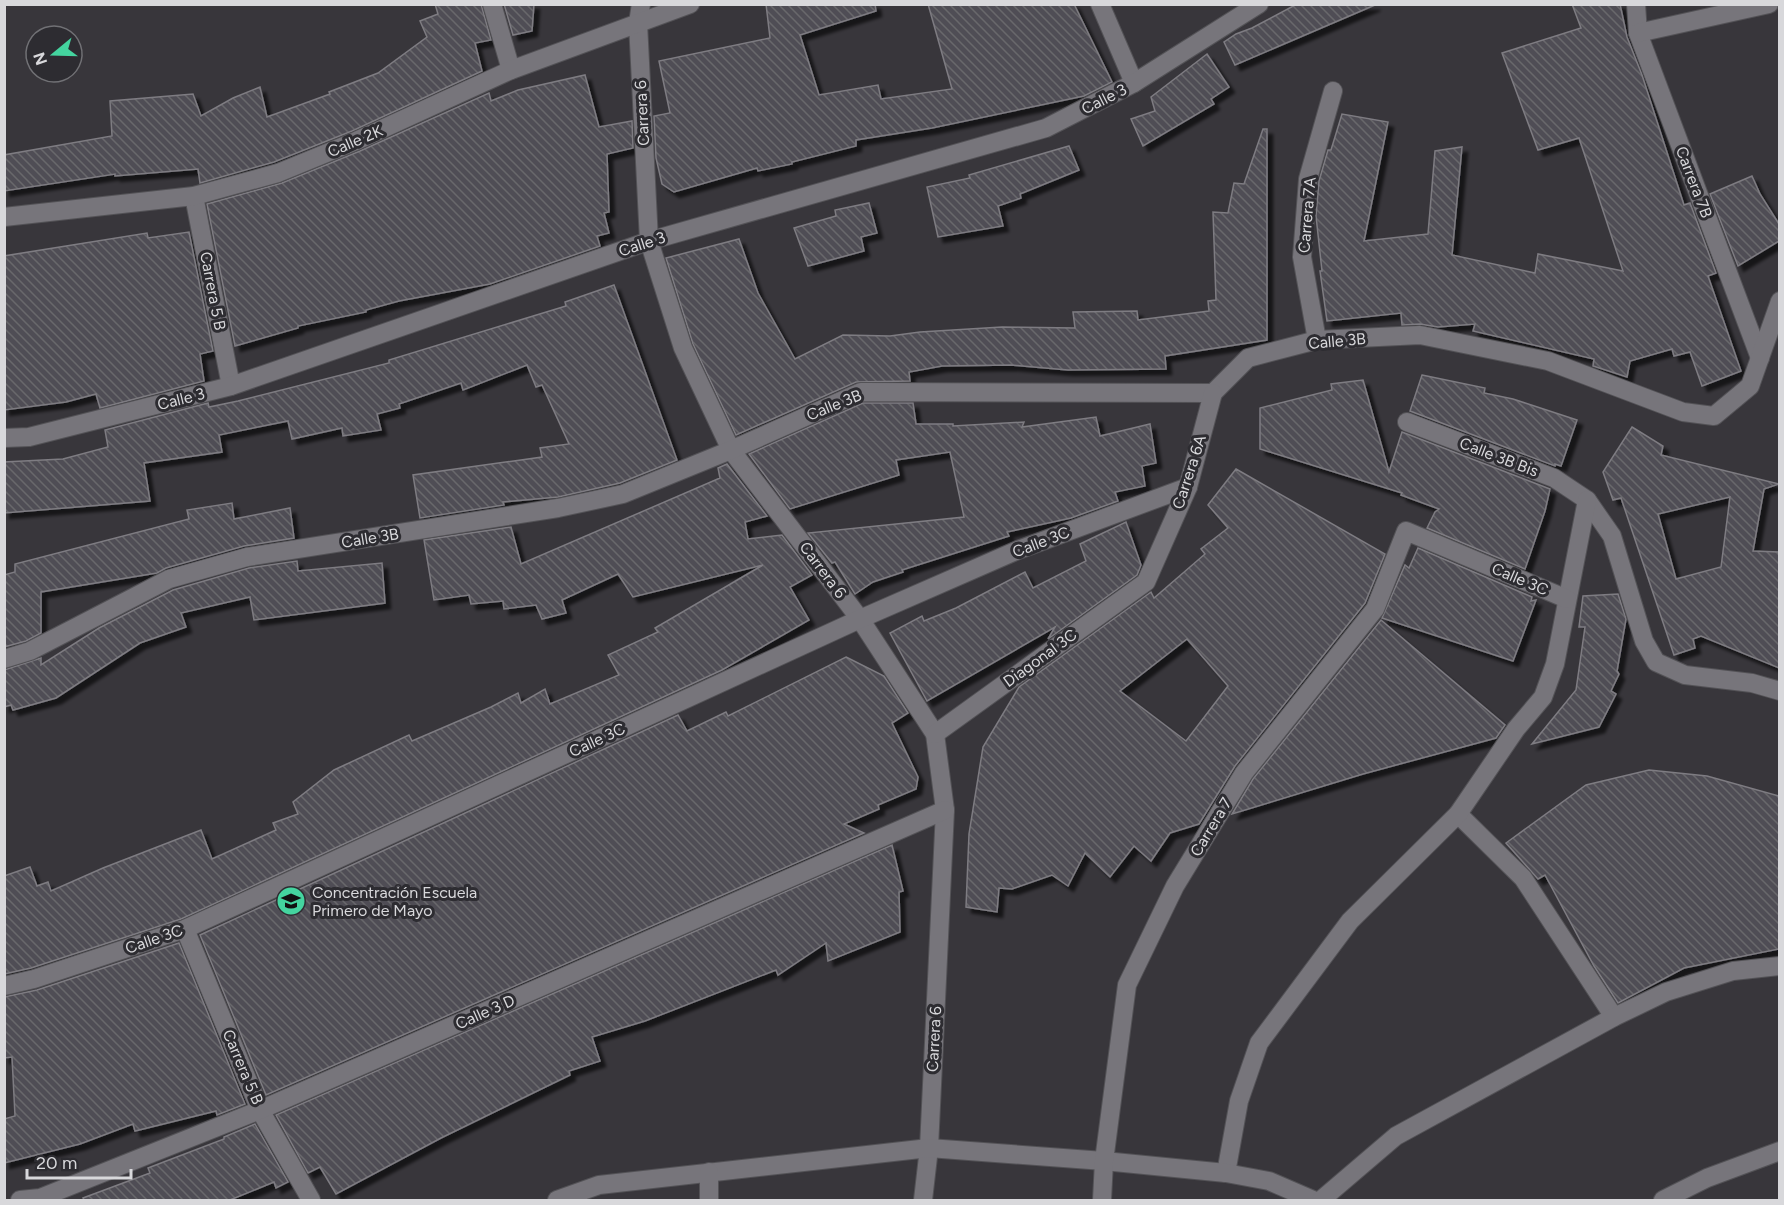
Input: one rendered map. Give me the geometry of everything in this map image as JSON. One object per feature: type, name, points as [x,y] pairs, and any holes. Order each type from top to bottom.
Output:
[{"type":"street","points":[[492,4],[511,70]]},
{"type":"street","name":"Carrera 6","points":[[641,4],[638,23],[649,241],[683,348],[731,450],[860,619],[935,734],[945,810],[929,1148],[923,1200]]},
{"type":"street","name":"Calle 2K","points":[[4,217],[194,196],[278,173],[356,141],[511,70],[690,4]]},
{"type":"street","points":[[1100,4],[1134,83]]},
{"type":"street","name":"Calle 3","points":[[4,438],[28,437],[231,386],[649,241],[1046,128],[1134,83],[1259,4]]},
{"type":"street","name":"Carrera 7B","points":[[1636,4],[1638,33],[1760,358]]},
{"type":"street","points":[[1638,33],[1769,4]]},
{"type":"street","name":"Carrera 7A","points":[[1317,340],[1302,257],[1308,179],[1333,91]]},
{"type":"street","name":"Carrera 5 B","points":[[194,196],[231,386]]},
{"type":"street","points":[[1760,358],[1779,301]]},
{"type":"street","name":"Calle 3B","points":[[4,659],[30,651],[169,579],[248,557],[558,508],[622,494],[731,450],[861,392],[1213,393],[1248,358],[1317,340],[1420,336],[1548,361],[1683,412],[1714,416],[1750,386],[1760,358]]},
{"type":"street","name":"Carrera 6A","points":[[1146,582],[1188,487],[1213,393]]},
{"type":"street","name":"Calle 3B Bis","points":[[1407,422],[1554,478],[1587,500]]},
{"type":"street","name":"Calle 3C","points":[[4,986],[34,979],[185,929],[860,619],[1018,549],[1188,487]]},
{"type":"street","points":[[1226,1173],[1239,1101],[1259,1042],[1350,921],[1458,814],[1516,729],[1543,697],[1555,664],[1587,500]]},
{"type":"street","points":[[1587,500],[1612,536],[1644,641],[1656,662],[1685,675],[1752,683],[1779,691]]},
{"type":"street","name":"Calle 3C","points":[[1406,531],[1567,598]]},
{"type":"street","name":"Carrera 7","points":[[1102,1200],[1104,1161],[1127,985],[1175,886],[1244,773],[1375,609],[1406,531]]},
{"type":"street","name":"Diagonal 3C","points":[[935,734],[1146,582]]},
{"type":"street","name":"Calle 3 D","points":[[20,1200],[40,1198],[260,1110],[945,810]]},
{"type":"street","points":[[1458,814],[1523,878],[1614,1017]]},
{"type":"street","name":"Carrera 5 B","points":[[185,929],[260,1110],[311,1200]]},
{"type":"street","points":[[1322,1200],[1396,1136],[1614,1017],[1666,992],[1733,971],[1779,966]]},
{"type":"street","points":[[557,1200],[599,1185],[929,1148],[1226,1173],[1269,1181],[1313,1200]]},
{"type":"street","points":[[1663,1200],[1707,1178],[1779,1151]]},
{"type":"street","points":[[709,1173],[709,1200]]},
{"type":"building","points":[[435,4],[481,4],[491,40],[475,43],[482,71],[352,131],[274,162],[200,183],[198,169],[115,176],[115,174],[4,191],[4,155],[112,136],[110,101],[193,94],[201,116],[233,98],[260,87],[267,117],[330,94],[329,92],[378,73],[427,37],[420,21],[438,14]]},
{"type":"building","points":[[504,4],[534,4],[532,31],[513,35]]},
{"type":"building","points":[[766,4],[875,4],[876,11],[800,35],[819,95],[878,85],[881,99],[952,89],[928,4],[1074,4],[1112,82],[1084,96],[932,128],[856,140],[856,146],[792,162],[792,164],[758,171],[757,168],[674,192],[662,184],[656,158],[654,116],[670,113],[659,61],[770,38]]},
{"type":"building","points":[[1297,4],[1375,5],[1235,65],[1224,42]]},
{"type":"building","points":[[1572,4],[1620,4],[1627,37],[1642,75],[1684,205],[1690,203],[1716,273],[1708,276],[1741,371],[1702,386],[1690,352],[1674,356],[1672,349],[1630,361],[1627,377],[1593,366],[1594,359],[1473,331],[1475,324],[1438,327],[1420,324],[1402,325],[1401,313],[1327,321],[1316,216],[1319,181],[1342,114],[1388,122],[1364,241],[1428,234],[1435,151],[1462,147],[1452,255],[1535,273],[1538,254],[1623,271],[1579,138],[1538,150],[1502,53],[1581,28]]},
{"type":"building","points":[[1207,54],[1229,87],[1211,99],[1214,104],[1143,146],[1131,119],[1155,111],[1151,97]]},
{"type":"building","points":[[585,75],[599,127],[632,121],[633,148],[607,154],[609,212],[604,213],[609,233],[597,236],[600,246],[490,284],[399,301],[366,310],[366,312],[298,326],[298,328],[235,346],[207,204],[282,183],[489,93],[491,101],[518,90]]},
{"type":"building","points":[[1263,129],[1267,129],[1267,340],[1165,356],[1166,369],[1068,370],[1011,365],[942,366],[909,372],[910,381],[856,382],[736,435],[693,344],[666,258],[739,239],[758,293],[795,359],[843,335],[890,336],[1002,327],[1075,328],[1073,312],[1137,311],[1138,320],[1209,311],[1208,301],[1216,300],[1213,212],[1228,213],[1234,183],[1244,184]]},
{"type":"building","points":[[1069,146],[1079,170],[1020,194],[1021,198],[998,206],[1003,226],[938,237],[927,187],[970,178],[969,175]]},
{"type":"building","points":[[1752,176],[1760,194],[1779,224],[1779,241],[1738,266],[1710,194]]},
{"type":"building","points":[[869,203],[877,233],[861,237],[864,251],[808,266],[794,228],[836,216],[835,210]]},
{"type":"building","points":[[189,232],[213,351],[200,354],[204,381],[100,408],[96,394],[66,402],[4,410],[4,256],[147,233],[148,238]]},
{"type":"building","points":[[614,285],[677,460],[620,483],[558,497],[503,502],[504,505],[420,518],[413,475],[542,457],[540,448],[569,444],[542,385],[536,387],[527,365],[463,390],[461,383],[399,404],[400,408],[377,414],[381,430],[343,436],[342,428],[292,439],[288,421],[219,435],[222,452],[144,463],[150,501],[4,513],[4,462],[63,459],[108,447],[105,430],[208,403],[209,407],[238,401],[389,363],[389,360],[566,306],[565,302]]},
{"type":"building","points":[[1422,375],[1485,388],[1484,393],[1513,399],[1577,420],[1561,466],[1555,464],[1555,466],[1410,411]]},
{"type":"building","points":[[1363,380],[1389,472],[1402,432],[1550,489],[1525,569],[1427,528],[1439,509],[1401,495],[1402,493],[1260,449],[1260,408],[1332,390],[1331,384]]},
{"type":"building","points":[[863,403],[913,403],[916,424],[953,424],[953,426],[1024,422],[1022,427],[1096,417],[1100,436],[1150,424],[1156,463],[1142,466],[1145,486],[1115,492],[1118,501],[1071,518],[1007,532],[1009,536],[902,570],[903,572],[873,582],[855,594],[835,562],[832,563],[808,533],[964,517],[950,452],[896,460],[899,475],[790,509],[749,454]]},
{"type":"building","points":[[1632,427],[1663,446],[1661,455],[1779,484],[1764,489],[1753,551],[1779,552],[1779,668],[1701,636],[1693,639],[1695,648],[1674,655],[1621,498],[1613,500],[1603,472]],"holes":[[[1730,497],[1721,567],[1676,579],[1658,514]]]},
{"type":"building","points":[[727,464],[767,516],[745,522],[748,539],[782,535],[812,575],[790,587],[809,620],[722,670],[181,919],[31,968],[4,974],[4,876],[30,867],[37,886],[48,882],[51,891],[201,830],[212,859],[276,830],[273,823],[298,814],[293,802],[334,770],[409,735],[412,741],[518,693],[521,703],[545,689],[550,704],[619,675],[608,655],[658,632],[655,628],[763,565],[633,597],[618,574],[562,600],[566,613],[542,619],[536,605],[504,609],[503,601],[471,604],[469,595],[434,600],[424,540],[511,527],[521,564],[720,478],[718,468]]},
{"type":"building","points":[[1236,469],[1385,554],[1365,603],[1235,766],[1199,824],[1170,833],[1151,861],[1134,846],[1110,877],[1085,853],[1068,886],[1052,875],[1012,889],[999,888],[997,912],[966,907],[969,834],[983,747],[1019,687],[1151,592],[1154,598],[1205,554],[1201,549],[1228,528],[1208,505]],"holes":[[[1187,639],[1228,686],[1186,741],[1120,691]]]},
{"type":"building","points":[[232,503],[234,519],[290,508],[294,538],[244,546],[166,568],[157,573],[41,592],[41,633],[26,641],[4,647],[4,575],[15,572],[15,564],[189,519],[187,510]]},
{"type":"building","points":[[1126,522],[1141,565],[1137,575],[1048,639],[1055,627],[927,701],[890,633],[922,616],[924,621],[956,608],[1025,572],[1033,588],[1086,561],[1080,544]]},
{"type":"building","points":[[1418,548],[1532,597],[1531,601],[1536,600],[1513,661],[1382,618],[1405,565],[1409,568]]},
{"type":"building","points":[[297,561],[298,571],[382,563],[385,603],[254,620],[250,597],[181,613],[186,627],[140,643],[56,698],[13,710],[11,705],[4,707],[4,670],[41,658],[41,665],[99,628],[173,590],[249,568]]},
{"type":"building","points":[[1618,594],[1626,619],[1617,671],[1619,674],[1611,691],[1616,694],[1599,727],[1532,744],[1576,690],[1585,627],[1579,627],[1583,596]]},
{"type":"building","points":[[1381,620],[1505,725],[1496,738],[1363,774],[1232,814],[1253,779]]},
{"type":"building","points":[[846,657],[884,676],[908,713],[892,723],[918,777],[916,789],[878,805],[879,809],[844,824],[864,833],[266,1095],[200,935],[678,715],[687,731],[726,712],[728,716]]},
{"type":"building","points":[[1649,770],[1707,776],[1779,796],[1779,949],[1684,968],[1618,1003],[1594,966],[1545,875],[1538,879],[1506,843],[1586,785]]},
{"type":"building","points":[[892,845],[903,891],[899,892],[900,932],[828,961],[826,943],[778,975],[776,970],[645,1021],[592,1037],[600,1061],[569,1071],[570,1075],[441,1138],[336,1194],[320,1167],[308,1173],[276,1115]]},
{"type":"building","points":[[179,943],[245,1104],[217,1115],[216,1111],[135,1131],[133,1124],[80,1144],[4,1163],[4,1119],[15,1116],[12,1057],[4,1058],[4,997],[37,990]]},
{"type":"building","points":[[255,1124],[288,1182],[276,1188],[274,1182],[230,1200],[84,1200],[83,1198],[150,1173],[148,1168],[224,1139],[224,1137]]},
{"type":"place","name":"Concentración Escuela Primero de Mayo","points":[[291,901]]}]
